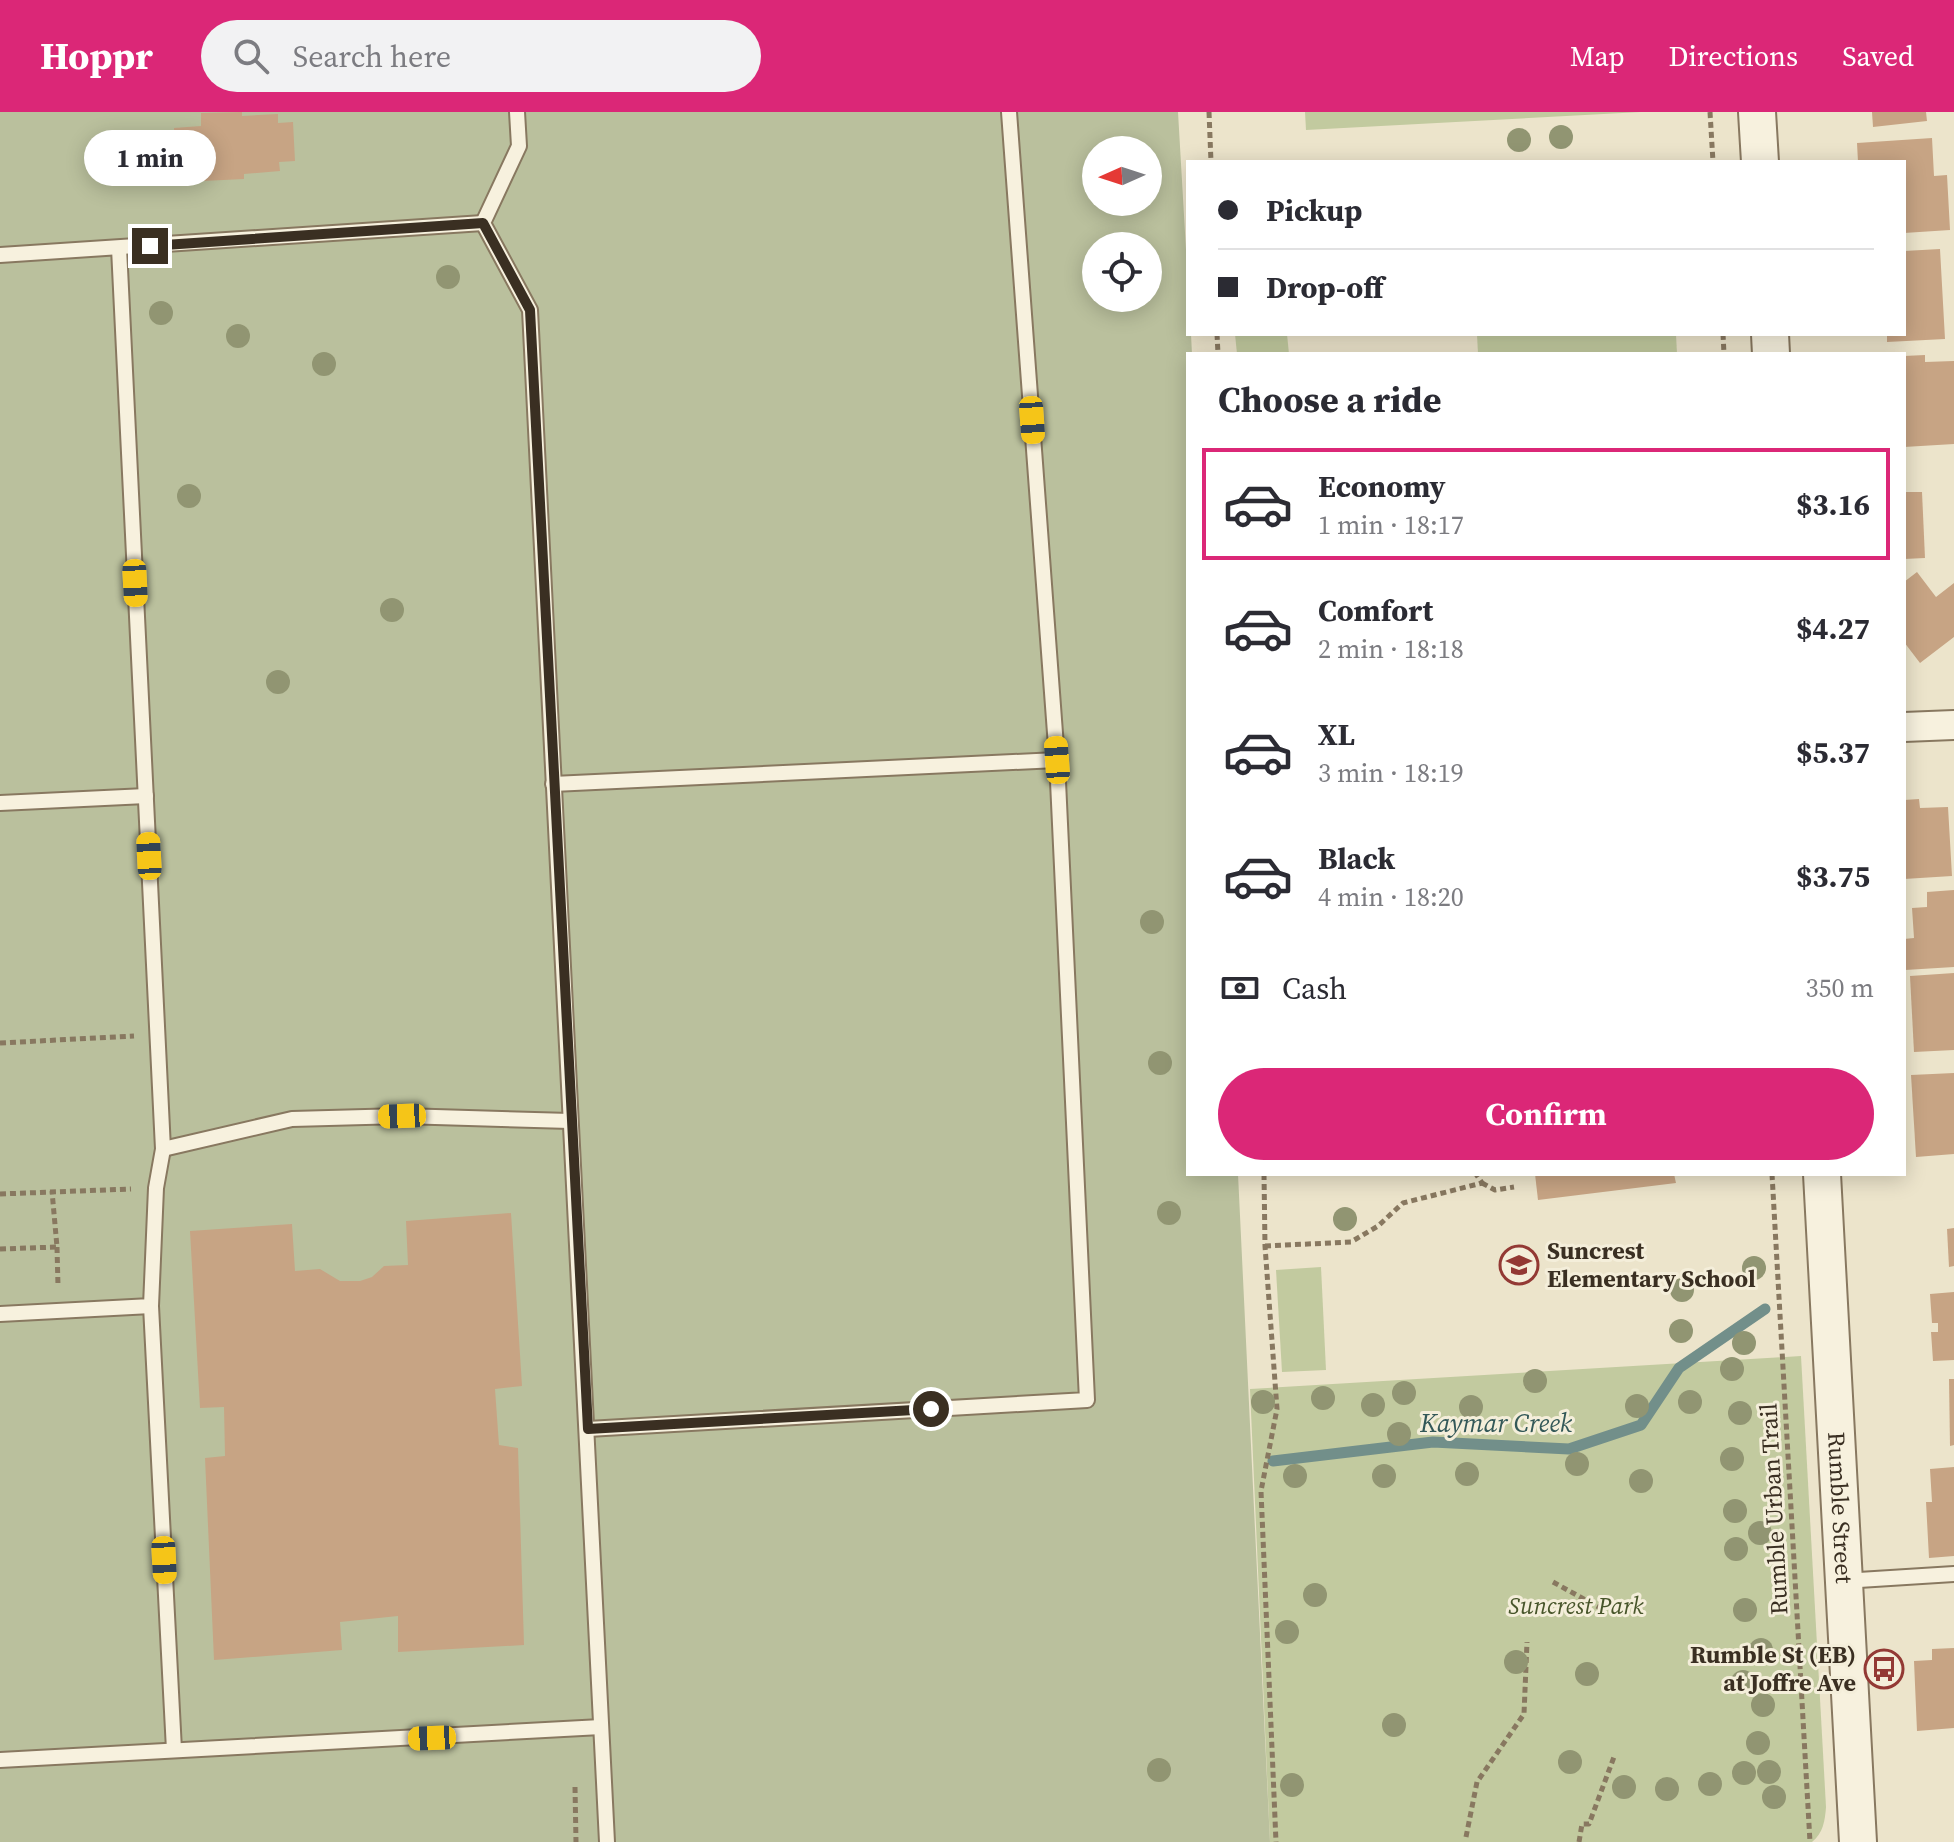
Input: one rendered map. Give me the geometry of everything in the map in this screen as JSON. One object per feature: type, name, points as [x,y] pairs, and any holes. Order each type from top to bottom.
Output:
[{"type":"street","points":[[1757,112],[1760,160]]},
{"type":"street","points":[[1906,727],[1954,725]]},
{"type":"street","name":"Rumble Street","points":[[1822,1176],[1858,1842]]},
{"type":"lane","points":[[483,223],[519,146],[517,112]]},
{"type":"lane","points":[[588,1429],[1087,1400],[1057,760],[1009,112]]},
{"type":"lane","points":[[0,255],[483,223]]},
{"type":"lane","points":[[483,223],[530,310],[607,1842]]},
{"type":"lane","points":[[119,248],[159,1034],[163,1149],[156,1188],[151,1306],[174,1750]]},
{"type":"lane","points":[[553,784],[1057,760]]},
{"type":"lane","points":[[0,803],[146,796]]},
{"type":"lane","points":[[163,1149],[292,1119],[402,1116],[570,1121]]},
{"type":"lane","points":[[0,1314],[151,1306]]},
{"type":"lane","points":[[1843,1581],[1954,1574]]},
{"type":"lane","points":[[0,1760],[601,1727]]},
{"type":"path","points":[[1209,112],[1211,160]]},
{"type":"path","points":[[1710,112],[1713,160]]},
{"type":"path","points":[[0,1043],[159,1034]]},
{"type":"path","points":[[1264,1176],[1265,1246],[1277,1409],[1261,1491],[1276,1842]]},
{"type":"path","points":[[1477,1176],[1482,1183],[1495,1190],[1514,1187]]},
{"type":"path","name":"Rumble Urban Trail","points":[[1772,1176],[1810,1842]]},
{"type":"path","points":[[1265,1246],[1351,1242],[1378,1226],[1403,1203],[1482,1183]]},
{"type":"path","points":[[0,1194],[156,1188]]},
{"type":"path","points":[[52,1191],[58,1311]]},
{"type":"path","points":[[0,1249],[57,1247]]},
{"type":"path","points":[[1553,1582],[1602,1609]]},
{"type":"path","points":[[1466,1837],[1477,1782],[1524,1714],[1527,1642]]},
{"type":"path","points":[[1579,1842],[1582,1824],[1589,1824],[1614,1757]]},
{"type":"path","points":[[575,1787],[576,1842]]},
{"type":"green space","points":[[0,112],[1178,112],[1186,250],[1186,336],[1191,336],[1192,352],[1186,352],[1186,1176],[1238,1176],[1270,1842],[0,1842]]},
{"type":"green space","points":[[1305,112],[1641,112],[1306,130]]},
{"type":"green space","points":[[1235,336],[1287,336],[1289,352],[1237,352]]},
{"type":"green space","points":[[1477,336],[1676,336],[1677,352],[1478,352]]},
{"type":"green space","points":[[1321,1267],[1326,1370],[1282,1372],[1276,1270]]},
{"type":"green space","name":"Suncrest Park","points":[[1801,1356],[1826,1807],[1823,1826],[1812,1842],[1270,1842],[1250,1389]]},
{"type":"building","points":[[242,112],[242,116],[278,114],[278,123],[293,122],[295,161],[279,162],[280,171],[244,174],[244,179],[203,181],[202,166],[176,168],[174,128],[201,126],[201,113]]},
{"type":"building","points":[[1872,112],[1926,112],[1927,121],[1873,127]]},
{"type":"building","points":[[1932,138],[1934,176],[1947,175],[1950,230],[1906,233],[1906,160],[1858,160],[1857,143]]},
{"type":"building","points":[[1940,249],[1945,339],[1887,342],[1887,336],[1906,336],[1906,251]]},
{"type":"building","points":[[1925,355],[1925,362],[1954,361],[1954,444],[1906,447],[1906,356]]},
{"type":"building","points":[[1906,492],[1922,492],[1925,558],[1906,559]]},
{"type":"building","points":[[1917,572],[1936,597],[1954,583],[1954,637],[1920,663],[1906,645],[1906,580]]},
{"type":"building","points":[[1919,799],[1920,808],[1948,807],[1952,876],[1906,879],[1906,800]]},
{"type":"building","points":[[1954,890],[1954,967],[1906,970],[1906,939],[1914,938],[1912,908],[1927,907],[1927,892]]},
{"type":"building","points":[[1954,973],[1954,1050],[1914,1052],[1910,976]]},
{"type":"building","points":[[1954,1073],[1954,1154],[1916,1157],[1911,1075]]},
{"type":"building","points":[[1535,1176],[1674,1176],[1676,1183],[1538,1200]]},
{"type":"building","points":[[511,1213],[522,1386],[495,1389],[499,1445],[518,1448],[524,1645],[398,1652],[398,1616],[340,1622],[342,1650],[214,1660],[205,1458],[225,1456],[224,1407],[200,1408],[190,1231],[292,1224],[295,1271],[320,1269],[340,1281],[360,1281],[372,1277],[384,1266],[408,1265],[406,1221]]},
{"type":"building","points":[[1954,1228],[1954,1266],[1949,1267],[1947,1229]]},
{"type":"building","points":[[1954,1292],[1954,1360],[1933,1361],[1931,1332],[1938,1332],[1938,1323],[1932,1323],[1930,1294]]},
{"type":"building","points":[[1949,1379],[1954,1379],[1954,1445],[1950,1446]]},
{"type":"building","points":[[1954,1467],[1954,1556],[1929,1558],[1926,1502],[1932,1502],[1930,1469]]},
{"type":"building","points":[[1954,1648],[1954,1728],[1917,1731],[1914,1661],[1932,1660],[1932,1649]]},
{"type":"waterway","name":"Kaymar Creek","points":[[1273,1461],[1433,1442],[1569,1449],[1641,1425],[1679,1368],[1765,1309]]},
{"type":"place","name":"Suncrest Elementary School","points":[[1519,1265]]},
{"type":"place","name":"Rumble St (EB) at Joffre Ave","points":[[1884,1669]]},
{"type":"route","points":[[150,246],[483,223],[530,310],[588,1429],[931,1409]]}]
